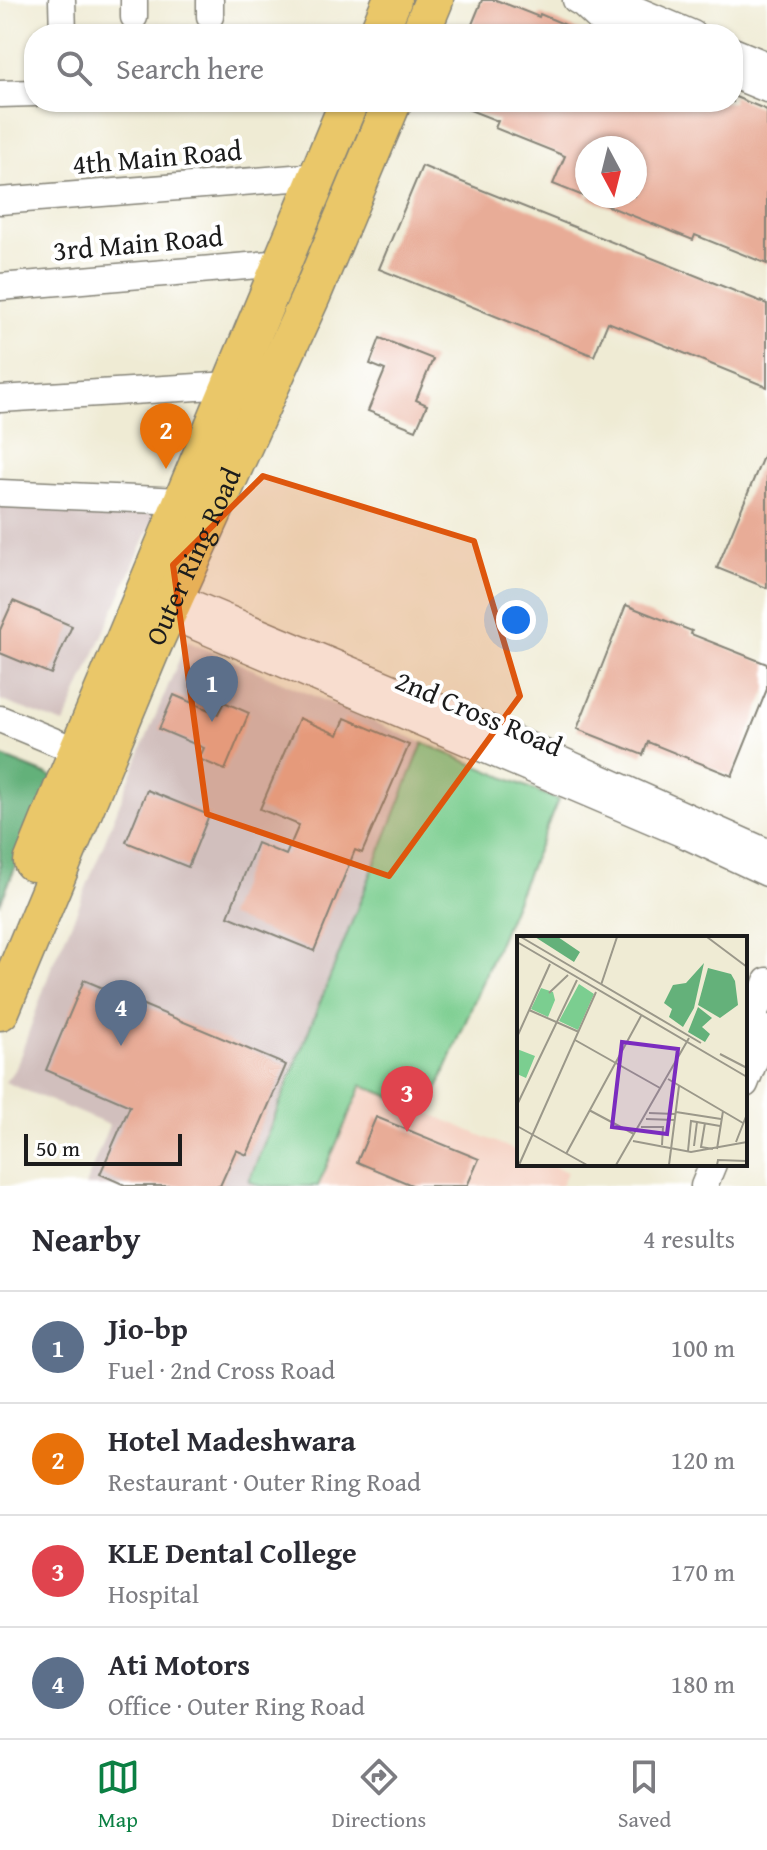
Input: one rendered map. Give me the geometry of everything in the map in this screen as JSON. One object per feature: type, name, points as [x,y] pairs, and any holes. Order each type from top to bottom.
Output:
[{"type":"highway","points":[[382,24],[392,0]]},
{"type":"highway","points":[[424,24],[434,0]]},
{"type":"highway","name":"Outer Ring Road","points":[[0,942],[345,112]]},
{"type":"highway","name":"Outer Ring Road","points":[[0,1011],[110,743],[311,296],[388,112]]},
{"type":"street","points":[[62,0],[63,24]]},
{"type":"street","points":[[613,0],[669,24]]},
{"type":"street","points":[[586,1],[599,19],[611,24]]},
{"type":"street","points":[[743,55],[767,65]]},
{"type":"street","points":[[743,79],[767,89]]},
{"type":"street","points":[[0,94],[24,93]]},
{"type":"street","name":"4th Main Road","points":[[0,201],[318,176]]},
{"type":"street","name":"3rd Main Road","points":[[0,287],[282,263]]},
{"type":"street","points":[[0,399],[230,385]]},
{"type":"street","points":[[0,493],[182,501]]},
{"type":"street","name":"2nd Cross Road","points":[[170,605],[491,729],[767,852]]},
{"type":"street","name":"2nd Cross Road","points":[[170,605],[767,873]]},
{"type":"street","points":[[0,719],[77,751]]},
{"type":"street","points":[[747,1035],[767,981]]},
{"type":"street","points":[[747,1079],[767,1029]]},
{"type":"street","points":[[686,1186],[694,1166]]},
{"type":"street","points":[[704,1186],[712,1166]]},
{"type":"highlighted area","points":[[263,476],[474,541],[520,696],[389,876],[207,814],[173,565]]},
{"type":"shaded area","points":[[0,503],[157,511],[64,724],[0,700]]},
{"type":"shaded area","points":[[187,641],[423,743],[249,1181],[260,1186],[85,1186],[109,1125],[5,1082],[16,1068],[53,963]]},
{"type":"shaded area","points":[[362,1084],[517,1151],[517,1166],[552,1166],[567,1172],[561,1186],[318,1186]]},
{"type":"green space","points":[[423,743],[558,800],[428,1112],[362,1085],[318,1186],[260,1186],[249,1181]]},
{"type":"green space","points":[[0,756],[53,777],[0,904]]},
{"type":"building","points":[[482,0],[496,0],[564,24],[472,24]]},
{"type":"building","points":[[743,100],[767,110],[767,264],[695,235],[693,240],[613,208],[647,208],[647,136],[575,136],[575,193],[553,184],[565,156],[495,128],[498,121],[475,112],[743,112]]},
{"type":"building","points":[[422,166],[767,304],[767,387],[608,322],[594,356],[379,269]]},
{"type":"building","points":[[380,338],[433,359],[416,400],[427,405],[416,430],[368,411],[385,370],[370,364]]},
{"type":"building","points":[[767,447],[767,588],[717,568]]},
{"type":"building","points":[[13,601],[72,626],[51,674],[0,653],[0,630]]},
{"type":"building","points":[[626,605],[767,664],[767,689],[732,776],[648,742],[643,755],[577,729]]},
{"type":"building","points":[[174,695],[218,714],[224,702],[249,713],[225,770],[199,759],[204,748],[159,729]]},
{"type":"building","points":[[299,718],[338,735],[345,718],[409,745],[362,853],[355,850],[314,951],[228,916],[257,843],[286,855],[299,825],[260,809]]},
{"type":"building","points":[[147,790],[209,815],[188,867],[126,842]]},
{"type":"building","points":[[84,980],[286,1065],[247,1155],[236,1150],[220,1186],[127,1186],[100,1174],[130,1106],[46,1070]]},
{"type":"building","points":[[376,1117],[479,1159],[467,1186],[414,1186],[357,1162]]},
{"type":"place","name":"Hotel Madeshwara","points":[[166,469]]},
{"type":"place","name":"Jio-bp","points":[[212,722]]},
{"type":"place","name":"Ati Motors","points":[[121,1046]]},
{"type":"place","name":"KLE Dental College","points":[[407,1132]]}]
